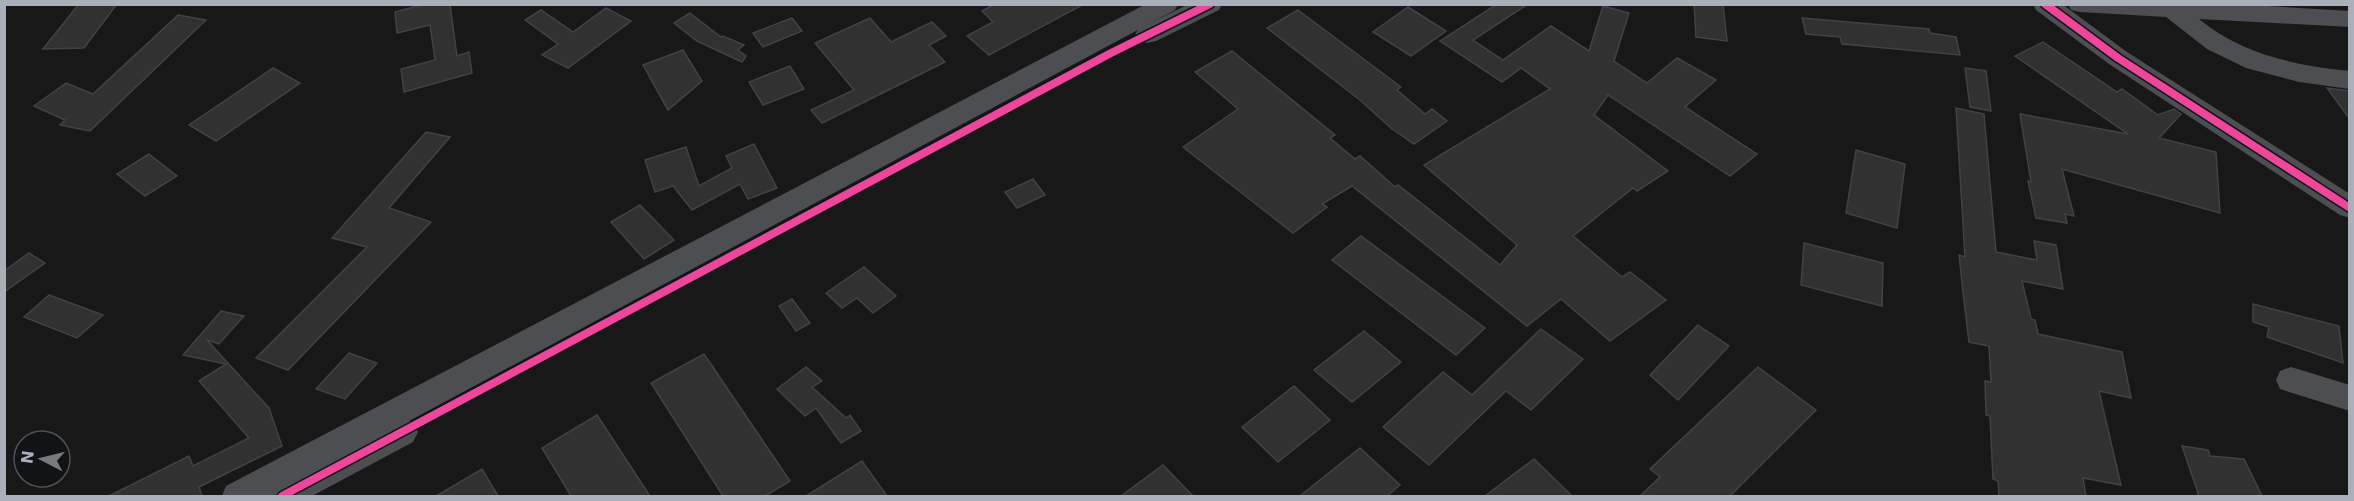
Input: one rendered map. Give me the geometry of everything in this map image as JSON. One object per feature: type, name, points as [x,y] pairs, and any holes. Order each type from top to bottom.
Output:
[{"type":"street","points":[[238,496],[1166,4]]},
{"type":"street","points":[[282,496],[1101,58],[1210,4]]},
{"type":"street","points":[[2045,4],[2118,58],[2349,208]]},
{"type":"street","points":[[2080,4],[2174,11],[2238,9],[2349,19]]},
{"type":"street","points":[[2174,11],[2215,44],[2256,63],[2302,75],[2349,80]]},
{"type":"street","points":[[2291,380],[2349,398]]},
{"type":"building","points":[[79,4],[117,4],[84,48],[43,49]]},
{"type":"building","points":[[425,4],[450,4],[457,56],[469,52],[472,73],[404,92],[401,69],[435,60],[430,25],[397,33],[395,12]]},
{"type":"building","points":[[995,4],[1084,4],[989,55],[967,36],[993,22],[982,11]]},
{"type":"building","points":[[1497,4],[1528,4],[1473,40],[1503,60],[1551,26],[1589,51],[1603,6],[1629,13],[1614,61],[1647,83],[1677,58],[1716,80],[1685,107],[1757,154],[1730,176],[1608,95],[1594,115],[1668,171],[1637,191],[1633,188],[1573,236],[1622,277],[1630,272],[1666,300],[1610,341],[1561,299],[1527,326],[1352,186],[1322,204],[1327,207],[1293,233],[1183,147],[1238,109],[1195,72],[1232,51],[1335,135],[1330,138],[1355,159],[1360,156],[1395,187],[1398,185],[1500,265],[1517,245],[1424,165],[1550,89],[1521,68],[1502,82],[1440,41]]},
{"type":"building","points":[[1694,4],[1723,4],[1727,41],[1696,37]]},
{"type":"building","points":[[1408,7],[1446,31],[1411,56],[1373,32]]},
{"type":"building","points":[[606,8],[631,21],[568,68],[542,55],[558,44],[525,20],[541,10],[573,32]]},
{"type":"building","points":[[1298,10],[1401,87],[1397,90],[1425,114],[1432,109],[1447,121],[1414,144],[1392,129],[1360,100],[1267,28]]},
{"type":"building","points":[[690,13],[721,37],[744,45],[738,50],[746,56],[742,62],[697,41],[674,23]]},
{"type":"building","points":[[178,15],[206,20],[90,131],[60,125],[65,120],[34,106],[66,83],[93,94]]},
{"type":"building","points":[[792,18],[802,31],[763,47],[753,33]]},
{"type":"building","points":[[870,18],[891,42],[932,22],[946,36],[929,45],[945,62],[822,123],[811,110],[854,90],[815,43]]},
{"type":"building","points":[[1802,18],[1929,29],[1930,33],[1956,37],[1960,55],[1842,44],[1840,37],[1806,34]]},
{"type":"building","points":[[2043,42],[2117,92],[2122,89],[2158,115],[2174,109],[2181,114],[2159,138],[2216,152],[2220,213],[2062,169],[2074,216],[2065,214],[2067,223],[2036,218],[2028,181],[2031,182],[2020,114],[2128,134],[2015,56]]},
{"type":"building","points":[[683,50],[702,81],[668,110],[643,65]]},
{"type":"building","points":[[790,66],[804,89],[763,105],[749,82]]},
{"type":"building","points":[[273,68],[300,83],[216,141],[189,125]]},
{"type":"building","points":[[1965,68],[1986,71],[1991,111],[1970,107]]},
{"type":"building","points":[[2327,88],[2349,91],[2349,118]]},
{"type":"building","points":[[1956,108],[1984,114],[1996,252],[2037,260],[2034,241],[2056,245],[2063,289],[2022,281],[2031,319],[2035,320],[2038,334],[2122,352],[2131,398],[2099,391],[2121,485],[2083,478],[2086,496],[1999,496],[1998,481],[1993,479],[1990,416],[1986,415],[1985,381],[1991,382],[1989,346],[1969,342],[1963,292],[1959,255],[1965,257]]},
{"type":"building","points":[[426,132],[450,137],[389,208],[431,222],[288,370],[256,358],[367,247],[332,238]]},
{"type":"building","points":[[754,144],[777,188],[748,199],[740,184],[692,210],[673,186],[655,192],[645,160],[686,147],[699,186],[732,168],[726,156]]},
{"type":"building","points":[[1856,150],[1905,164],[1897,228],[1846,213]]},
{"type":"building","points":[[149,154],[177,176],[145,196],[117,174]]},
{"type":"building","points":[[1033,179],[1045,195],[1017,208],[1005,192]]},
{"type":"building","points":[[640,205],[674,240],[644,259],[611,222]]},
{"type":"building","points":[[1361,236],[1485,328],[1456,355],[1332,260]]},
{"type":"building","points":[[1804,243],[1883,263],[1882,306],[1801,285]]},
{"type":"building","points":[[29,253],[45,263],[4,292],[4,271]]},
{"type":"building","points":[[864,267],[896,296],[873,313],[857,298],[842,308],[826,293]]},
{"type":"building","points":[[49,295],[103,315],[77,338],[24,317]]},
{"type":"building","points":[[792,299],[810,323],[796,331],[779,306]]},
{"type":"building","points":[[2253,304],[2339,326],[2343,363],[2267,337],[2269,327],[2253,322]]},
{"type":"building","points":[[221,311],[244,316],[219,344],[207,340],[269,408],[282,446],[199,487],[202,496],[109,496],[189,456],[193,466],[249,438],[199,381],[226,364],[183,355]]},
{"type":"building","points":[[1698,325],[1729,346],[1678,400],[1650,375]]},
{"type":"building","points":[[1541,329],[1583,359],[1531,410],[1506,391],[1429,465],[1383,427],[1443,372],[1472,395]]},
{"type":"building","points":[[1364,331],[1401,362],[1352,402],[1314,370]]},
{"type":"building","points":[[349,353],[377,363],[345,399],[316,389]]},
{"type":"building","points":[[704,354],[790,481],[765,496],[723,496],[651,383]]},
{"type":"building","points":[[806,367],[822,381],[812,387],[846,418],[850,415],[861,431],[841,443],[816,408],[805,416],[777,389]]},
{"type":"building","points":[[1758,367],[1816,410],[1730,496],[1640,496],[1660,477],[1650,469]]},
{"type":"building","points":[[1294,386],[1330,420],[1278,462],[1242,427]]},
{"type":"building","points":[[597,415],[650,496],[571,496],[542,448]]},
{"type":"building","points":[[2182,446],[2208,450],[2210,456],[2244,459],[2262,496],[2199,496]]},
{"type":"building","points":[[1360,448],[1400,485],[1387,496],[1300,496]]},
{"type":"building","points":[[1534,459],[1572,496],[1485,496]]},
{"type":"building","points":[[862,461],[887,496],[806,496]]},
{"type":"building","points":[[1163,465],[1193,496],[1121,496]]},
{"type":"building","points":[[482,469],[498,496],[436,496]]},
{"type":"cycle path","points":[[282,496],[1111,53],[1210,4]]},
{"type":"cycle path","points":[[2045,4],[2118,58],[2350,208]]}]
